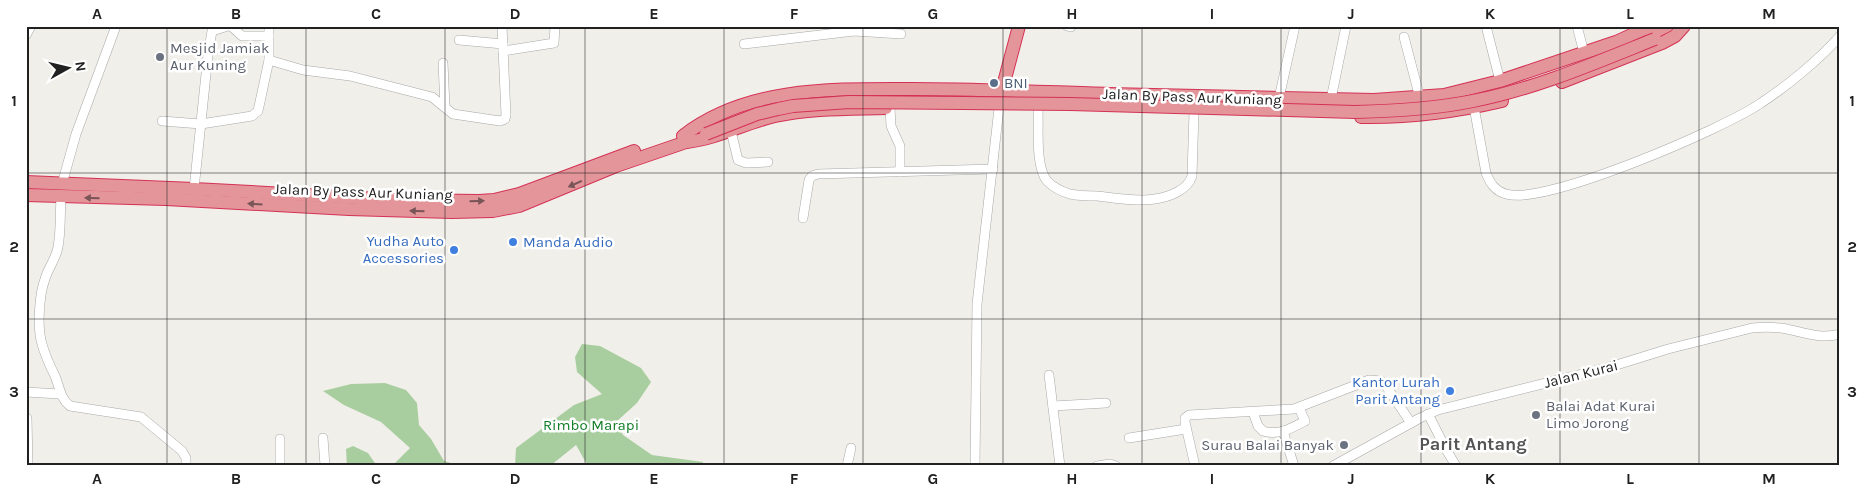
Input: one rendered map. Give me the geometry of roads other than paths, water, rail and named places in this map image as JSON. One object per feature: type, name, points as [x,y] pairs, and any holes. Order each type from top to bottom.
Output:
[{"type":"highway","points":[[1002,90],[1019,26]]},
{"type":"highway","name":"Jalan By Pass Aur Kuniang","points":[[26,195],[62,190],[332,202],[461,202],[494,200],[519,194],[684,139],[755,108],[776,104],[848,96],[1346,106],[1415,104],[1472,95],[1511,85],[1617,48],[1667,26]]},
{"type":"highway","name":"Jalan By Pass Aur Kuniang","points":[[684,139],[706,120],[726,111],[772,97],[859,89],[1002,90],[1374,100],[1420,98],[1461,91],[1500,81],[1584,53],[1680,26]]},
{"type":"highway","name":"Jalan By Pass Aur Kuniang","points":[[684,139],[708,139],[759,121],[794,112],[890,108],[999,108],[1383,118],[1445,113],[1474,108],[1515,97],[1592,71],[1675,36],[1684,26]]},
{"type":"highway","points":[[1108,111],[1109,94]]},
{"type":"highway","name":"Jalan By Pass Aur Kuniang","points":[[26,182],[62,190]]},
{"type":"highway","name":"Jalan By Pass Aur Kuniang","points":[[166,194],[194,189],[332,202]]},
{"type":"street","points":[[26,35],[31,26]]},
{"type":"street","points":[[116,26],[76,134],[62,190],[58,245],[56,254],[44,279],[40,303],[41,343],[57,380],[60,394],[65,402],[70,406],[141,417],[182,451],[186,458],[186,466]]},
{"type":"street","points":[[194,189],[212,31],[228,26]]},
{"type":"street","points":[[162,121],[201,124],[256,114],[269,60],[269,31],[242,36],[232,26]]},
{"type":"street","points":[[269,60],[303,70],[350,76],[432,97],[453,114],[500,121],[505,119],[506,115],[502,26]]},
{"type":"street","points":[[459,40],[503,47],[554,43],[555,26]]},
{"type":"street","points":[[1280,98],[1295,26]]},
{"type":"street","points":[[1331,99],[1346,26]]},
{"type":"street","points":[[1486,26],[1500,81]]},
{"type":"street","points":[[1577,26],[1584,53]]},
{"type":"street","points":[[744,44],[855,28],[901,34]]},
{"type":"street","points":[[1474,108],[1486,173],[1490,182],[1497,190],[1507,195],[1522,195],[1570,184],[1634,163],[1718,125],[1760,104],[1791,81],[1840,36]]},
{"type":"street","points":[[1404,37],[1420,98]]},
{"type":"street","points":[[443,63],[445,107]]},
{"type":"street","points":[[890,108],[891,126],[900,146],[900,172]]},
{"type":"street","points":[[975,466],[977,304],[999,108]]},
{"type":"street","points":[[1038,109],[1040,160],[1042,171],[1048,181],[1058,189],[1071,194],[1144,200],[1164,197],[1185,188],[1190,183],[1192,176],[1194,112]]},
{"type":"street","points":[[731,131],[738,160],[746,163],[768,162]]},
{"type":"street","points":[[803,218],[809,180],[812,176],[824,173],[993,169]]},
{"type":"street","name":"Jalan Kurai","points":[[1333,466],[1428,414],[1449,407],[1610,367],[1668,349],[1752,328],[1782,328],[1810,335],[1840,334]]},
{"type":"street","points":[[1049,375],[1060,466]]},
{"type":"street","points":[[1195,466],[1186,429],[1185,418],[1189,415],[1300,408],[1375,379],[1381,381],[1386,386],[1411,423]]},
{"type":"street","points":[[26,392],[60,394]]},
{"type":"street","points":[[1052,406],[1106,403]]},
{"type":"street","points":[[1253,412],[1258,426],[1268,433],[1283,431],[1305,421],[1300,408]]},
{"type":"street","points":[[1428,414],[1456,466]]},
{"type":"street","points":[[26,418],[28,466]]},
{"type":"street","points":[[1129,438],[1186,429]]},
{"type":"street","points":[[1283,431],[1294,466]]},
{"type":"street","points":[[323,438],[325,466]]},
{"type":"street","points":[[280,439],[280,466]]},
{"type":"street","points":[[847,466],[851,448]]},
{"type":"street","points":[[1097,466],[1110,464],[1116,466]]},
{"type":"place","name":"Mesjid Jamiak Aur Kuning","points":[[160,57]]},
{"type":"place","name":"BNI","points":[[994,83]]},
{"type":"place","name":"Manda Audio","points":[[513,242]]},
{"type":"place","name":"Yudha Auto Accessories","points":[[454,250]]},
{"type":"place","name":"Kantor Lurah Parit Antang","points":[[1450,391]]},
{"type":"place","name":"Balai Adat Kurai Limo Jorong","points":[[1536,415]]},
{"type":"place","name":"Surau Balai Banyak","points":[[1344,445]]},
{"type":"district","name":"Parit Antang","points":[[1473,444]]},
{"type":"park label","name":"Rimbo Marapi","points":[[591,425]]}]
